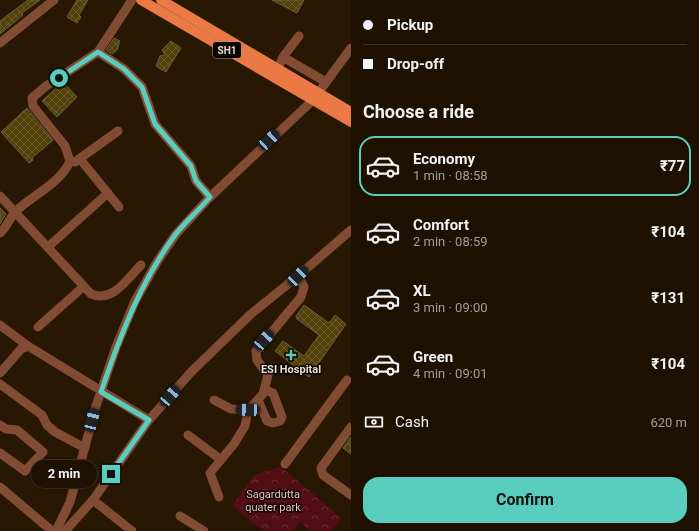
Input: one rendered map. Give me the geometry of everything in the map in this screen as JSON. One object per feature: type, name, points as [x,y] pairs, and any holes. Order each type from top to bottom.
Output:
[{"type":"main road","name":"SH1","points":[[141,0],[316,96],[351,112]]},
{"type":"main road","name":"SH1","points":[[161,0],[278,68],[351,122]]},
{"type":"street","points":[[0,43],[54,0]]},
{"type":"street","points":[[67,168],[70,161],[65,146],[32,106],[32,98],[46,86],[98,52],[132,0]]},
{"type":"street","points":[[278,68],[283,57],[299,36]]},
{"type":"street","points":[[56,531],[70,502],[101,392],[116,347],[135,301],[145,283],[176,234],[210,197],[316,96],[351,48]]},
{"type":"street","points":[[98,52],[124,69],[142,87],[155,124],[191,166],[196,181],[210,197]]},
{"type":"street","points":[[283,57],[326,82]]},
{"type":"street","points":[[0,233],[7,227],[15,212],[52,183],[67,168],[118,132]]},
{"type":"street","points":[[80,159],[119,207]]},
{"type":"street","points":[[48,247],[108,193]]},
{"type":"street","points":[[0,196],[83,287],[96,296],[110,295],[141,265]]},
{"type":"street","points":[[65,531],[92,500],[149,420],[217,344],[250,314],[298,276],[351,230]]},
{"type":"street","points":[[219,497],[210,473],[234,444],[245,426],[248,410],[265,390],[268,375],[257,360],[256,351],[302,297],[304,287],[298,276]]},
{"type":"street","points":[[38,327],[83,287]]},
{"type":"street","points":[[0,325],[28,346],[149,420]]},
{"type":"street","points":[[0,373],[21,349],[28,346]]},
{"type":"street","points":[[285,464],[350,379]]},
{"type":"street","points":[[0,384],[42,415],[47,425],[55,432],[85,448]]},
{"type":"street","points":[[258,400],[267,421],[273,423],[280,421],[282,417],[273,394],[265,390]]},
{"type":"street","points":[[214,400],[231,409],[248,410]]},
{"type":"street","points":[[0,425],[6,429],[17,430],[43,452],[25,471],[0,453]]},
{"type":"street","points":[[351,427],[321,468],[321,472],[351,495]]},
{"type":"street","points":[[188,435],[220,460]]},
{"type":"street","points":[[0,488],[52,531]]},
{"type":"street","points":[[92,500],[132,531]]},
{"type":"street","points":[[180,516],[204,531]]},
{"type":"green space","name":"Sagardutta quater park","points":[[281,467],[341,518],[331,531],[311,531],[300,522],[294,531],[264,531],[232,506],[254,475]]},
{"type":"building","points":[[28,0],[40,0],[22,13],[23,15],[0,34],[0,21]]},
{"type":"building","points":[[77,0],[88,0],[79,15],[81,17],[77,23],[67,17]]},
{"type":"building","points":[[272,0],[304,0],[297,13]]},
{"type":"building","points":[[114,38],[120,41],[117,50],[112,54],[106,50]]},
{"type":"building","points":[[171,41],[181,48],[166,72],[156,66],[160,56],[165,55],[162,50]]},
{"type":"building","points":[[63,82],[77,97],[57,117],[42,101]]},
{"type":"building","points":[[27,108],[53,140],[32,158],[33,160],[29,163],[1,132]]},
{"type":"building","points":[[0,208],[6,214],[0,224]]},
{"type":"building","points":[[304,305],[329,323],[335,315],[346,324],[309,377],[275,351],[283,341],[304,356],[319,335],[297,319],[296,316]]},
{"type":"building","points":[[351,437],[351,454],[343,448]]},
{"type":"place","name":"ESI Hospital","points":[[291,355]]},
{"type":"route","points":[[59,78],[98,52],[124,69],[142,87],[155,124],[191,166],[196,181],[210,197],[176,234],[157,262],[135,301],[116,347],[101,392],[149,420],[111,474]]}]
